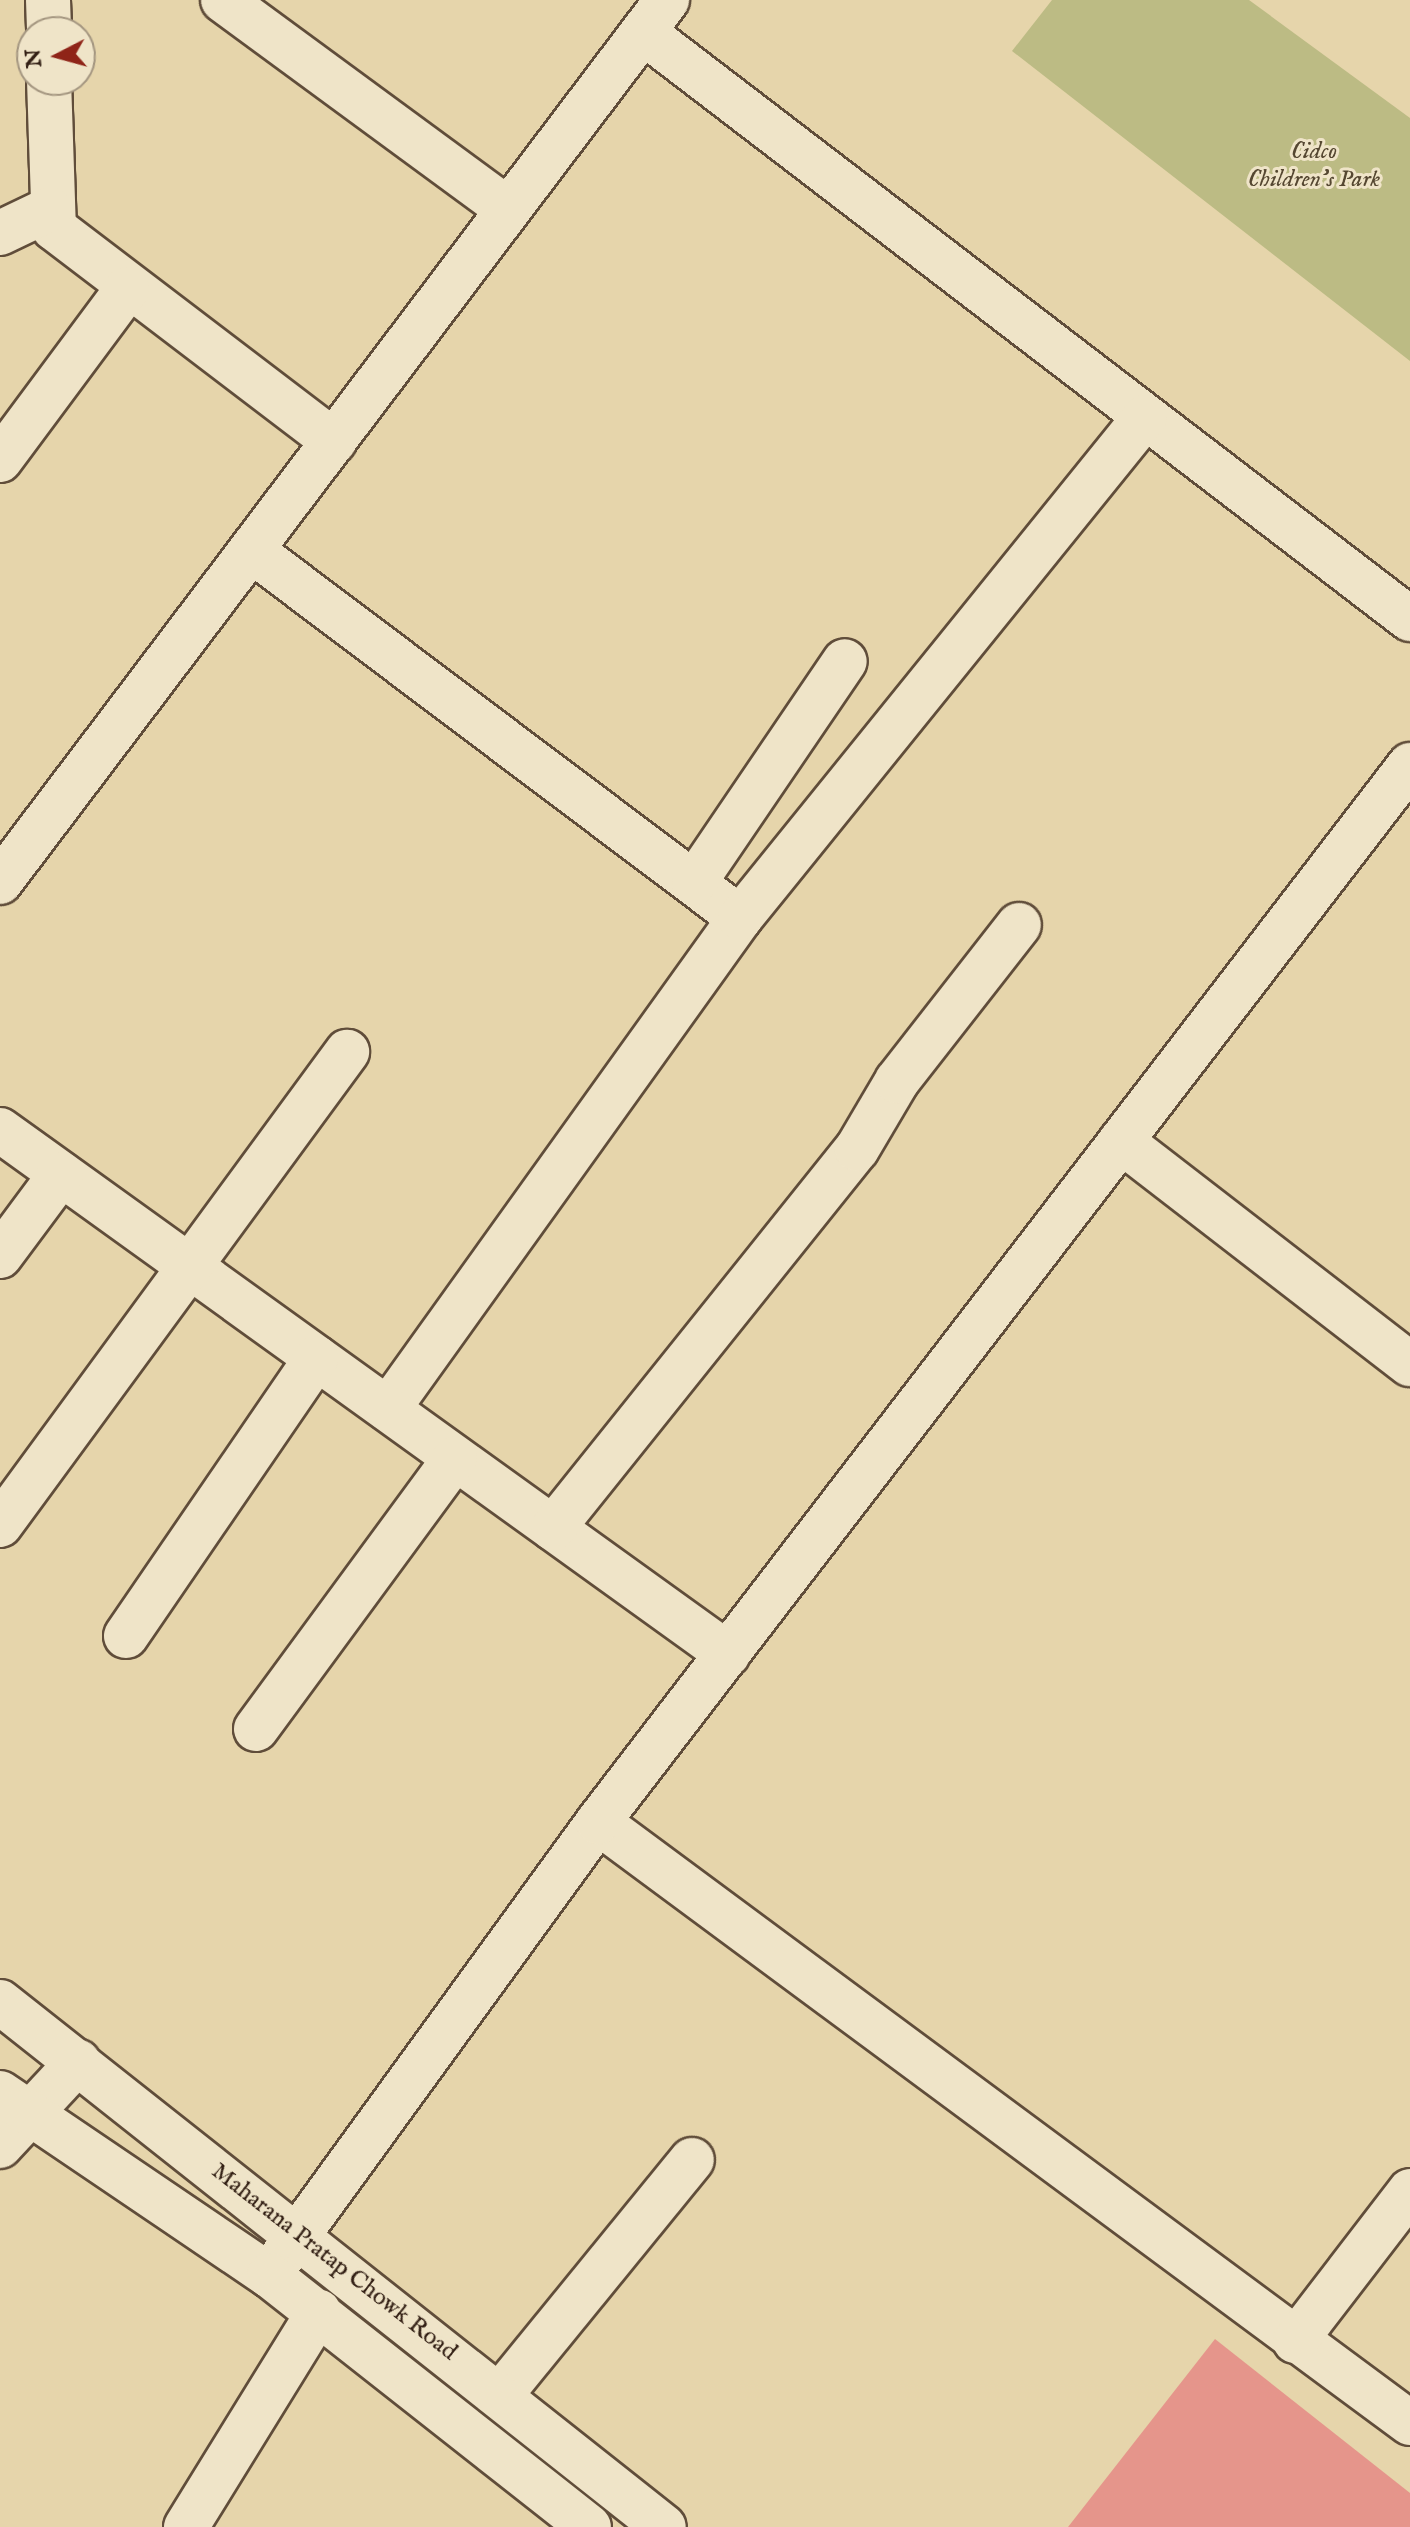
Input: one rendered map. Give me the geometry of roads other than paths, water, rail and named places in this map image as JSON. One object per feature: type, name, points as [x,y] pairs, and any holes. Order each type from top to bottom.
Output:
[{"type":"street","points":[[223,0],[508,209]]},
{"type":"street","points":[[0,882],[655,16],[1145,417],[1410,619]]},
{"type":"street","points":[[49,96],[50,209],[64,241],[334,441]]},
{"type":"street","points":[[0,233],[50,209]]},
{"type":"street","points":[[0,460],[127,289]]},
{"type":"street","points":[[388,1409],[740,918],[1145,417]]},
{"type":"street","points":[[251,550],[740,918]]},
{"type":"street","points":[[694,883],[845,661]]},
{"type":"street","points":[[269,2275],[598,1822],[1410,765]]},
{"type":"street","points":[[553,1528],[857,1149],[897,1081],[1019,925]]},
{"type":"street","points":[[0,1525],[347,1052]]},
{"type":"street","points":[[0,1130],[728,1654]]},
{"type":"street","points":[[1121,1141],[1410,1364]]},
{"type":"street","points":[[0,1256],[61,1174]]},
{"type":"street","points":[[126,1636],[316,1358]]},
{"type":"street","points":[[256,1729],[455,1458]]},
{"type":"street","points":[[598,1822],[1295,2341],[1408,2419]]},
{"type":"street","name":"Maharana Pratap Chowk Road","points":[[0,2002],[299,2233],[664,2527]]},
{"type":"street","points":[[0,2146],[16,2105],[78,2062]]},
{"type":"street","name":"Maharana Pratap Chowk Road","points":[[16,2105],[269,2275],[589,2527]]},
{"type":"street","points":[[501,2394],[692,2160]]},
{"type":"street","points":[[1295,2341],[1410,2191]]},
{"type":"street","points":[[186,2527],[319,2312]]},
{"type":"park label","name":"Cidco Children's Park","points":[[1314,166]]}]
